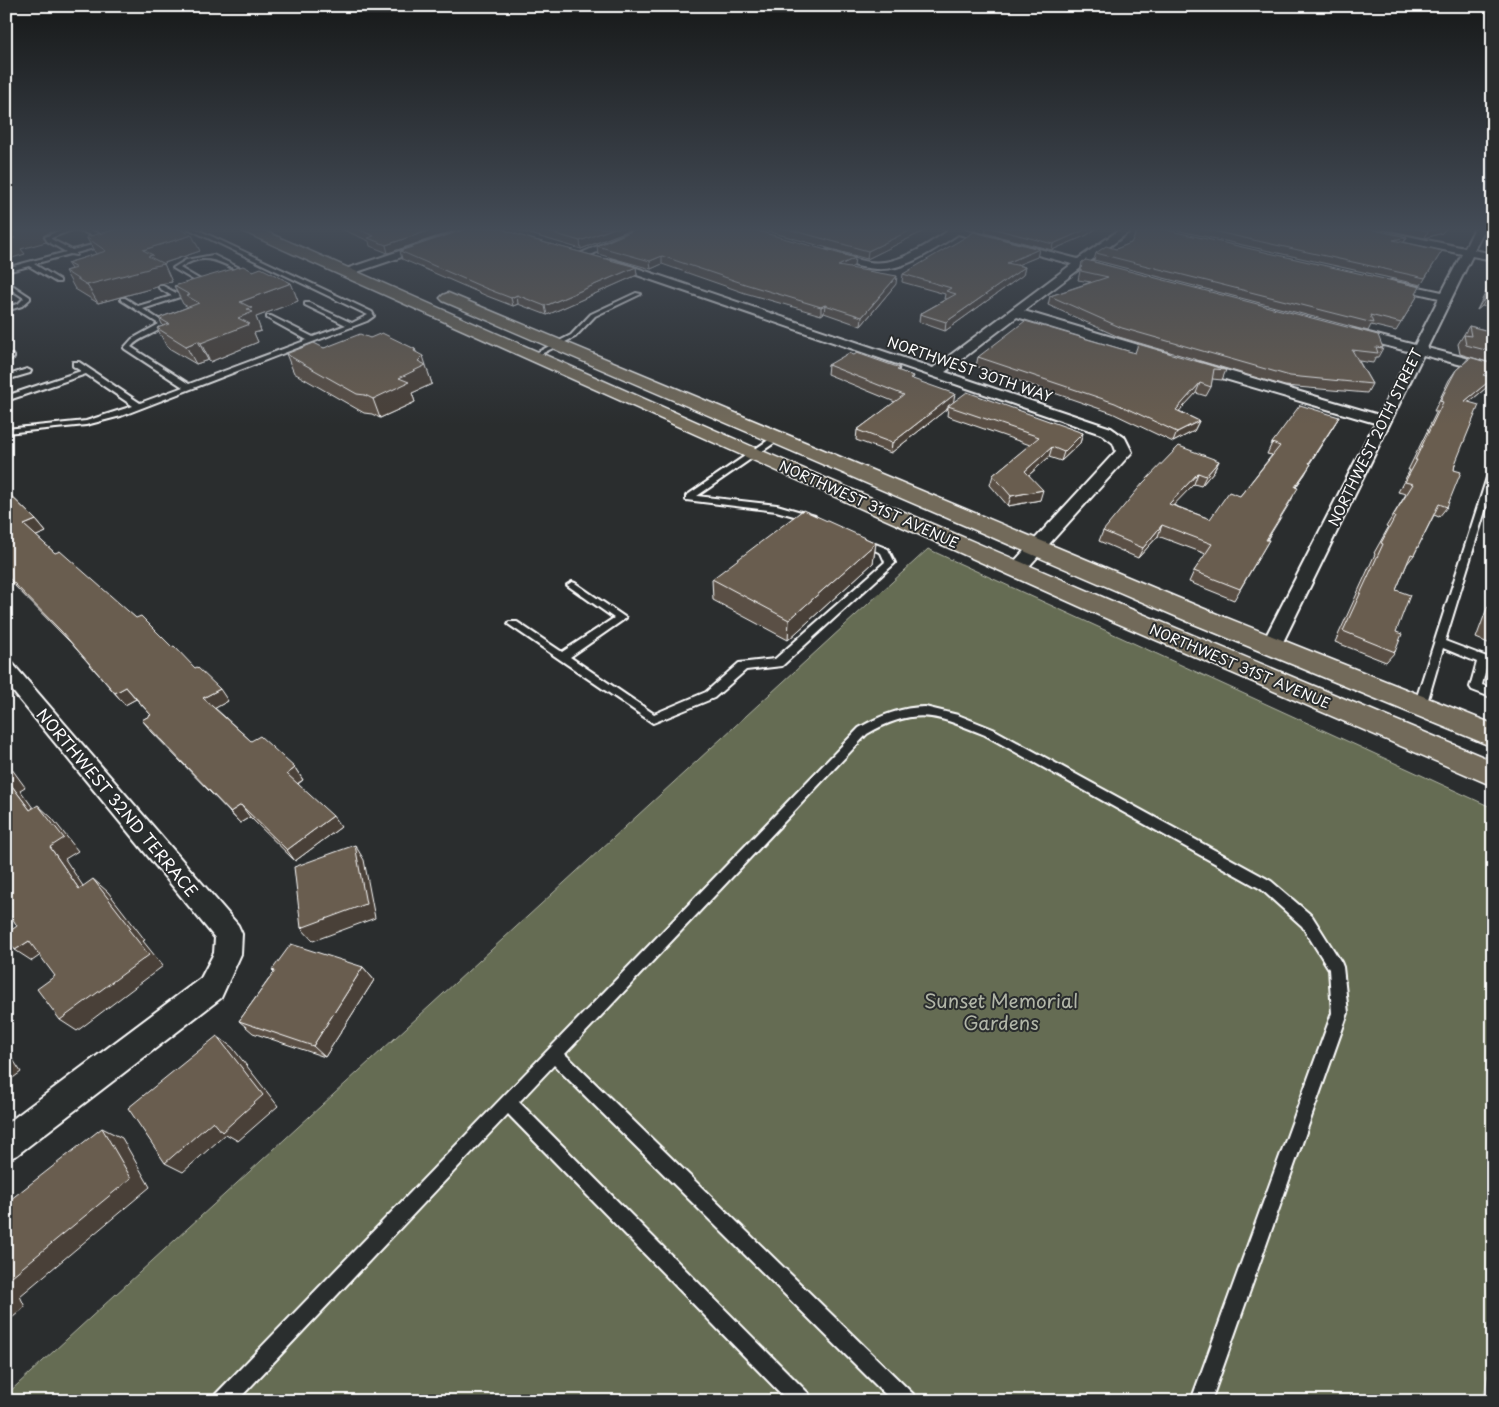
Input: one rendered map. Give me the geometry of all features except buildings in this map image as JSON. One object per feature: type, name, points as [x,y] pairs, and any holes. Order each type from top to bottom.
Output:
[{"type":"main road","name":"NORTHWEST 31ST AVENUE","points":[[394,294],[753,454],[1493,774]]},
{"type":"main road","name":"NORTHWEST 31ST AVENUE","points":[[439,294],[776,439],[1271,646],[1493,736]]},
{"type":"street","name":"NORTHWEST 30TH WAY","points":[[705,294],[1106,431],[1120,441],[1124,452],[1037,548]]},
{"type":"street","points":[[934,373],[1040,294]]},
{"type":"street","points":[[1433,294],[1444,296]]},
{"type":"street","name":"NORTHWEST 20TH STREET","points":[[1271,646],[1444,296]]},
{"type":"street","points":[[1016,313],[1383,421]]},
{"type":"street","points":[[1336,329],[1493,369]]},
{"type":"street","points":[[1018,569],[1037,548]]},
{"type":"street","name":"NORTHWEST 32ND TERRACE","points":[[6,669],[229,934],[227,954],[211,988],[6,1144]]},
{"type":"lane","points":[[6,309],[20,305],[28,298],[22,294]]},
{"type":"lane","points":[[172,294],[176,296]]},
{"type":"lane","points":[[138,308],[183,294]]},
{"type":"lane","points":[[6,431],[86,423],[139,406],[352,325],[371,316],[370,312],[330,294]]},
{"type":"lane","points":[[533,356],[573,336],[592,315],[638,294]]},
{"type":"lane","points":[[123,299],[163,324],[159,329],[131,342],[127,348],[188,387]]},
{"type":"lane","points":[[307,304],[352,325]]},
{"type":"lane","points":[[269,317],[313,340]]},
{"type":"lane","points":[[76,364],[139,406]]},
{"type":"lane","points":[[6,378],[27,371]]},
{"type":"lane","points":[[6,399],[87,371]]},
{"type":"lane","points":[[776,439],[689,498],[777,508],[804,515],[822,523]]},
{"type":"lane","points":[[1420,706],[1493,470]]},
{"type":"lane","points":[[513,624],[653,719],[710,696],[743,666],[778,663],[890,564],[885,551],[849,535]]},
{"type":"lane","points":[[562,657],[620,618],[572,585]]},
{"type":"lane","points":[[1440,643],[1483,660],[1476,687],[1493,694]]},
{"type":"lane","points":[[222,1401],[863,731],[887,718],[920,710],[956,719],[989,732],[1266,885],[1307,920],[1336,967],[1340,1013],[1201,1401]]},
{"type":"lane","points":[[554,1054],[906,1401]]},
{"type":"lane","points":[[508,1102],[802,1401]]},
{"type":"green space","name":"Sunset Memorial Gardens","points":[[928,549],[1493,808],[1493,1346],[1483,1401],[6,1401],[6,1395]]}]
